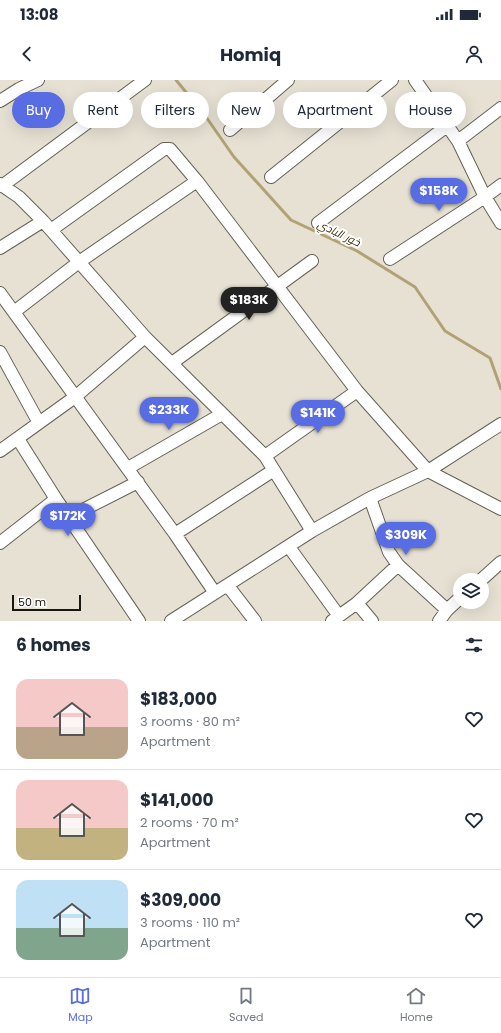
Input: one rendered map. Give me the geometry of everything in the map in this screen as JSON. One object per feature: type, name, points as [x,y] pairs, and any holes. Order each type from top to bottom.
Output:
[{"type":"street","points":[[0,101],[19,89],[38,80]]},
{"type":"street","points":[[145,80],[1,185],[18,197],[47,225],[145,337],[266,456],[312,531]]},
{"type":"street","points":[[230,130],[288,80]]},
{"type":"street","points":[[270,177],[392,80]]},
{"type":"street","points":[[415,80],[423,92]]},
{"type":"street","points":[[458,142],[501,108]]},
{"type":"street","points":[[318,223],[444,128]]},
{"type":"street","points":[[448,128],[458,142],[485,196],[501,223]]},
{"type":"street","points":[[0,248],[47,225],[164,149],[170,149],[197,181],[357,392],[428,471],[501,509]]},
{"type":"street","points":[[8,309],[197,181]]},
{"type":"street","points":[[390,259],[501,184]]},
{"type":"street","points":[[172,363],[277,285],[312,261]]},
{"type":"street","points":[[0,293],[8,309],[128,468],[215,593]]},
{"type":"street","points":[[0,451],[75,397],[145,337]]},
{"type":"street","points":[[0,352],[39,423]]},
{"type":"street","points":[[266,456],[357,392]]},
{"type":"street","points":[[128,468],[222,414]]},
{"type":"street","points":[[171,621],[312,531],[370,498],[428,471],[501,424]]},
{"type":"street","points":[[18,439],[56,499],[139,621]]},
{"type":"street","points":[[175,534],[274,470]]},
{"type":"street","points":[[69,517],[138,482]]},
{"type":"street","points":[[370,498],[389,552],[398,565],[447,610]]},
{"type":"street","points":[[0,543],[56,499]]},
{"type":"street","points":[[289,547],[335,619],[357,603],[398,565]]},
{"type":"street","points":[[489,573],[501,562]]},
{"type":"street","points":[[228,586],[255,621]]},
{"type":"street","points":[[357,603],[372,621]]},
{"type":"street","points":[[439,621],[453,604]]},
{"type":"waterway","name":"خور البادي","points":[[176,80],[204,114],[234,157],[291,220],[357,251],[415,287],[445,331],[490,358],[501,389]]}]
